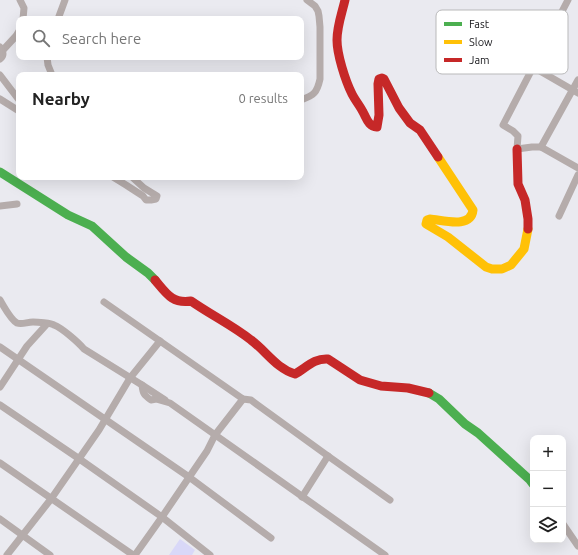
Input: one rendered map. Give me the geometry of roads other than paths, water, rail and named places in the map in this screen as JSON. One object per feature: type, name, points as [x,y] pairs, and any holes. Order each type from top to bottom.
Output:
[{"type":"street","points":[[20,0],[25,12],[24,16]]},
{"type":"street","points":[[59,16],[65,0]]},
{"type":"street","points":[[304,99],[314,94],[319,86],[320,79],[319,16],[315,6],[307,0]]},
{"type":"street","points":[[345,0],[337,41],[338,51],[351,92],[363,111],[369,125],[371,127],[376,127],[379,115],[378,82],[382,78],[384,79],[399,108],[410,123],[420,130],[473,210],[470,219],[463,222],[430,218],[426,221],[426,224],[448,237],[486,267],[492,269],[502,269],[511,265],[521,254],[526,242],[528,219],[525,200],[518,184],[518,136],[503,125],[529,74]]},
{"type":"street","points":[[563,10],[568,0]]},
{"type":"street","points":[[0,59],[3,54],[1,48],[16,34]]},
{"type":"street","points":[[47,60],[51,72]]},
{"type":"street","points":[[545,74],[575,92]]},
{"type":"street","points":[[0,75],[16,96]]},
{"type":"street","points":[[541,147],[575,92],[578,80]]},
{"type":"street","points":[[0,98],[16,109]]},
{"type":"street","points":[[517,149],[541,147],[578,168]]},
{"type":"street","points":[[0,172],[68,215],[92,226],[126,257],[148,273],[170,297],[184,302],[191,301],[234,328],[258,346],[290,374],[295,374],[319,359],[324,358],[328,359],[360,380],[381,386],[408,388],[431,393],[530,480]]},
{"type":"street","points":[[559,216],[578,176]]},
{"type":"street","points":[[119,180],[143,196],[146,200],[156,199],[157,196],[154,193],[144,188],[135,180]]},
{"type":"street","points":[[0,206],[17,204]]},
{"type":"street","points":[[0,300],[13,320],[19,324],[40,322],[53,324],[59,327],[84,349],[142,385],[145,396],[151,400],[156,399],[170,403],[385,555]]},
{"type":"street","points":[[104,302],[243,399],[251,400],[390,500]]},
{"type":"street","points":[[0,387],[27,346],[47,324]]},
{"type":"street","points":[[7,555],[51,499],[78,458],[99,430],[130,378],[160,341]]},
{"type":"street","points":[[0,347],[189,477],[271,538]]},
{"type":"street","points":[[0,463],[134,555],[207,452],[215,435],[243,399]]},
{"type":"street","points":[[0,405],[162,517],[210,555]]},
{"type":"street","points":[[302,497],[328,456]]},
{"type":"street","points":[[0,519],[50,555]]},
{"type":"street","points":[[566,528],[578,546]]}]
